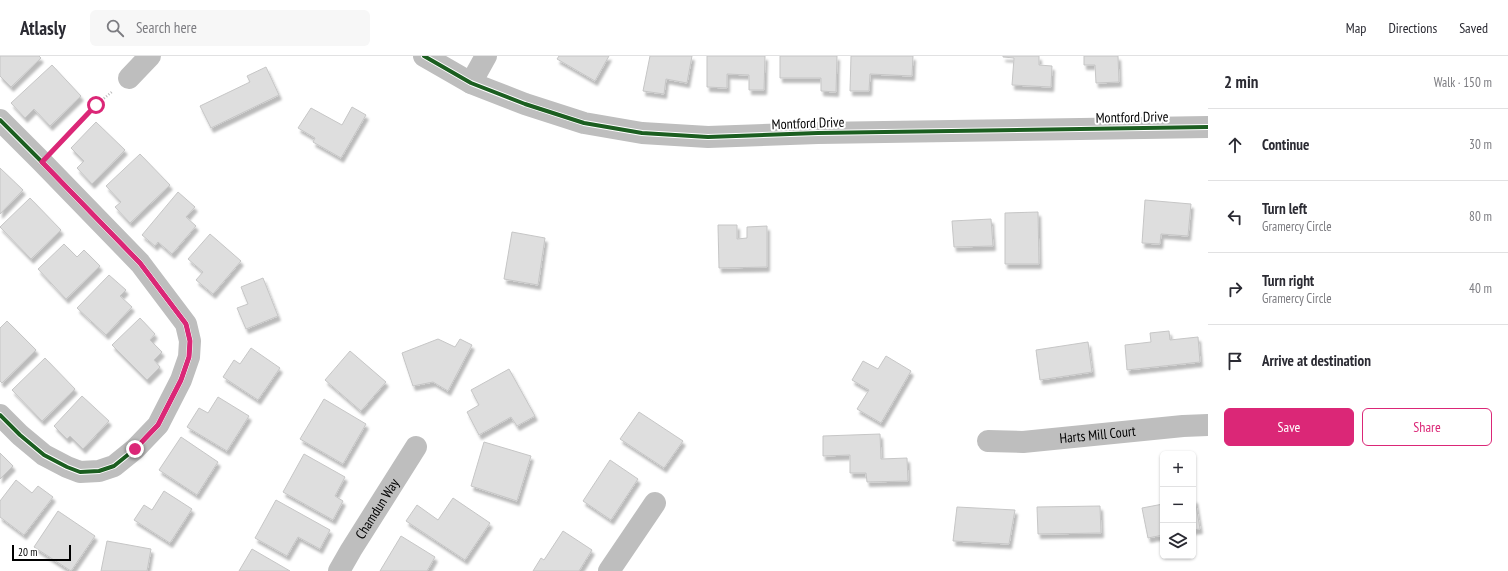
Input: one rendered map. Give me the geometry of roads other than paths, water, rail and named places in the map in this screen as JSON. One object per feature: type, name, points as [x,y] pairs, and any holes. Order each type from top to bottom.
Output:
[{"type":"street","points":[[129,78],[150,56]]},
{"type":"street","name":"Montford Drive","points":[[424,56],[471,82],[525,104],[584,123],[642,133],[708,137],[826,133],[1208,127]]},
{"type":"street","points":[[471,82],[486,56]]},
{"type":"street","points":[[0,120],[140,263],[197,339],[181,380],[158,425],[135,449],[101,478],[80,472],[44,455],[20,435],[0,414]]},
{"type":"street","name":"Harts Mill Court","points":[[988,441],[1023,442],[1183,426],[1208,425]]},
{"type":"street","name":"Chamdun Way","points":[[339,571],[416,447]]},
{"type":"street","points":[[609,571],[655,503]]}]
